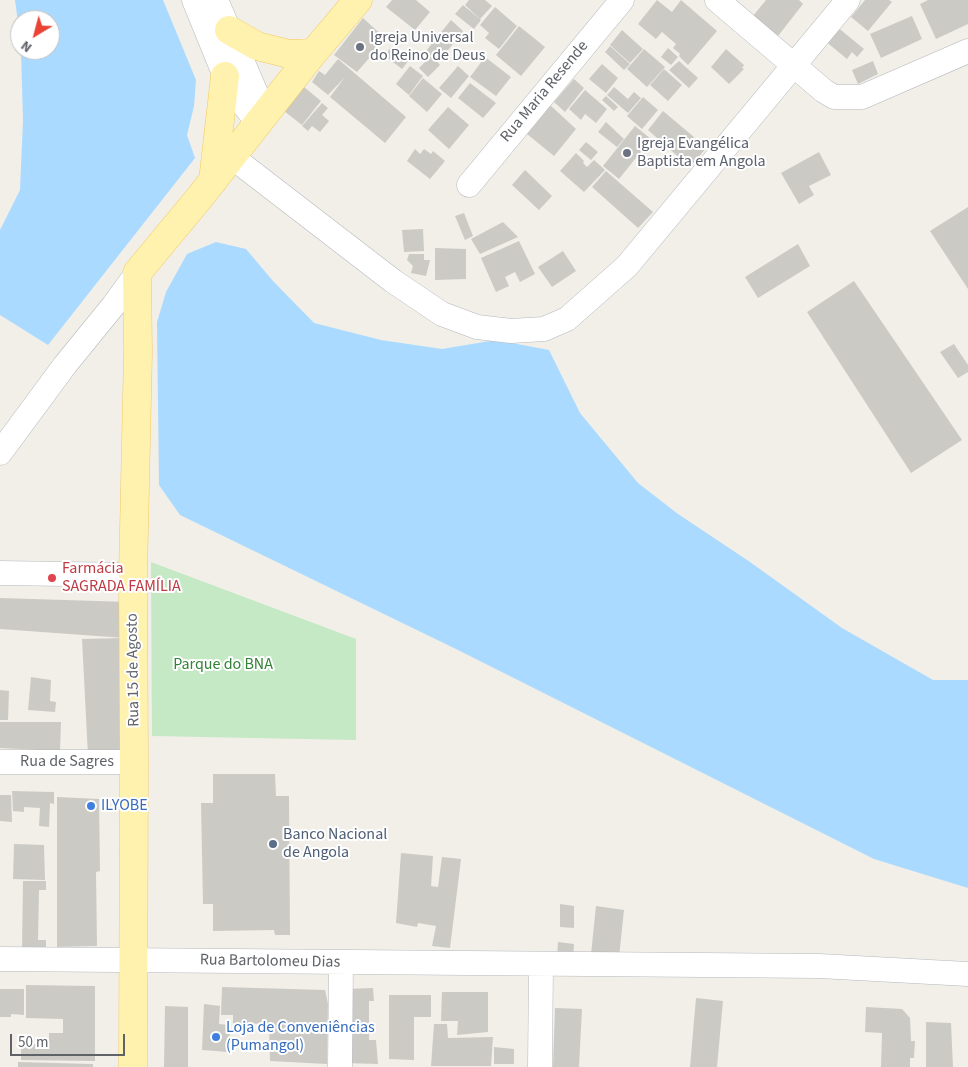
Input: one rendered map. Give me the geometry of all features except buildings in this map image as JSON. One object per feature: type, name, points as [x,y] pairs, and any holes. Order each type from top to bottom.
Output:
[{"type":"main road","points":[[137,273],[211,184],[313,53],[358,0]]},
{"type":"main road","points":[[229,30],[257,46],[289,54],[313,53]]},
{"type":"main road","points":[[211,184],[225,76]]},
{"type":"main road","name":"Rua 15 de Agosto","points":[[133,1067],[133,508],[138,353],[137,273]]},
{"type":"street","points":[[194,0],[225,76],[243,104],[252,114],[263,116]]},
{"type":"street","points":[[216,0],[263,116]]},
{"type":"street","name":"Rua Maria Resende","points":[[469,185],[622,0]]},
{"type":"street","points":[[716,0],[824,91],[834,97],[862,97],[968,51]]},
{"type":"street","points":[[232,157],[393,281],[442,314],[477,327],[511,331],[544,329],[567,319],[627,266],[848,0]]},
{"type":"street","points":[[0,453],[65,365],[137,273]]},
{"type":"street","points":[[0,573],[133,575]]},
{"type":"street","name":"Rua de Sagres","points":[[0,762],[134,762]]},
{"type":"street","name":"Rua Bartolomeu Dias","points":[[0,959],[819,966],[968,974]]},
{"type":"street","points":[[340,1067],[341,962]]},
{"type":"street","points":[[540,1067],[541,964]]},
{"type":"green space","name":"Parque do BNA","points":[[151,562],[356,639],[356,740],[152,736]]},
{"type":"water","points":[[15,0],[163,0],[196,80],[194,106],[187,135],[195,158],[48,345],[0,315],[0,230],[20,190],[23,121],[21,60],[60,60],[60,10],[16,10]]},
{"type":"water","points":[[216,242],[246,249],[273,281],[314,323],[381,340],[442,349],[496,340],[549,350],[580,413],[638,483],[678,514],[750,562],[842,628],[933,680],[968,680],[968,888],[874,859],[458,650],[180,515],[159,485],[157,322],[166,292],[187,254]]},
{"type":"place","name":"Igreja Universal do Reino de Deus","points":[[360,47]]},
{"type":"place","name":"Igreja Evangélica Baptista em Angola","points":[[627,153]]},
{"type":"place","name":"Farmácia SAGRADA FAMÍLIA","points":[[52,578]]},
{"type":"place","name":"ILYOBE","points":[[91,806]]},
{"type":"place","name":"Banco Nacional de Angola","points":[[273,844]]},
{"type":"place","name":"Loja de Conveniências (Pumangol)","points":[[216,1037]]}]
